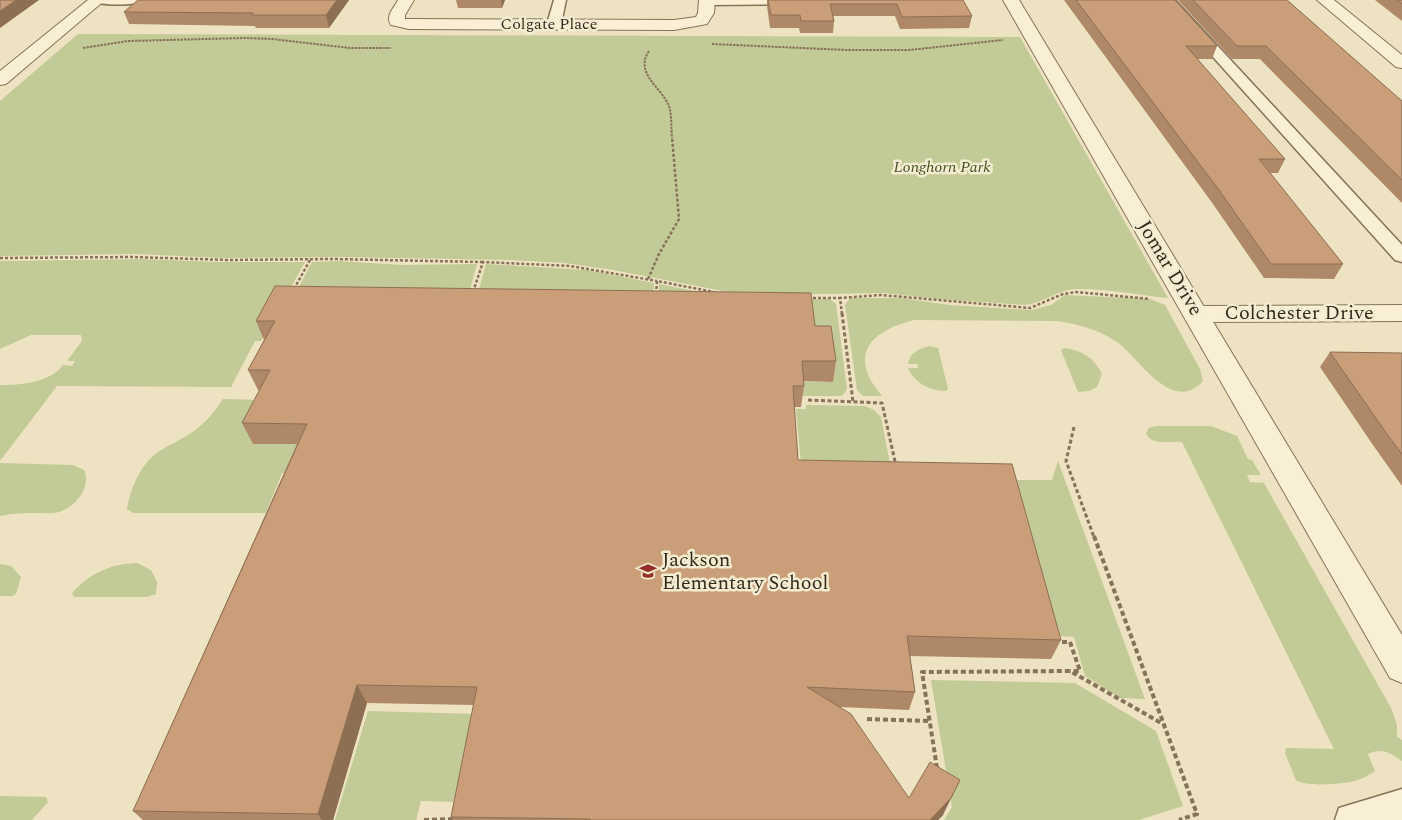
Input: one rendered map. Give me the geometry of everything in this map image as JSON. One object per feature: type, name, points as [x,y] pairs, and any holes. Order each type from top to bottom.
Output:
[{"type":"street","points":[[0,80],[97,0]]},
{"type":"street","name":"Colgate Place","points":[[406,0],[397,15],[397,22],[409,24],[674,25],[701,21],[706,13],[707,0]]},
{"type":"street","name":"Jomar Drive","points":[[1011,0],[1197,314],[1402,667]]},
{"type":"street","points":[[1325,0],[1402,63]]},
{"type":"street","name":"Colchester Drive","points":[[1197,314],[1402,313]]},
{"type":"lane","points":[[97,0],[139,0]]},
{"type":"lane","points":[[554,24],[560,0]]},
{"type":"lane","points":[[707,0],[844,0]]},
{"type":"lane","points":[[1168,0],[1402,256]]},
{"type":"lane","points":[[1351,820],[1402,805]]},
{"type":"path","points":[[77,50],[128,41],[245,38],[272,39],[350,48],[396,48]]},
{"type":"path","points":[[709,44],[847,50],[908,50],[1007,40]]},
{"type":"path","points":[[648,280],[659,254],[680,218],[669,107],[650,81],[643,64],[644,58],[654,46]]},
{"type":"path","points":[[0,258],[310,259],[483,262],[570,266],[723,292]]},
{"type":"path","points":[[290,296],[310,259]]},
{"type":"path","points":[[473,293],[483,262]]},
{"type":"path","points":[[656,298],[658,281]]},
{"type":"path","points":[[801,298],[892,295],[949,302],[1030,308],[1042,305],[1065,293],[1158,300]]},
{"type":"path","points":[[840,298],[853,402]]},
{"type":"path","points":[[808,400],[882,403],[897,471]]},
{"type":"path","points":[[1074,427],[1066,461],[1198,814],[1179,820]]},
{"type":"path","points":[[938,774],[922,672],[1080,670],[1070,642],[1062,642]]},
{"type":"path","points":[[1070,670],[1164,725]]},
{"type":"path","points":[[867,719],[930,721]]},
{"type":"path","points":[[424,820],[457,819]]},
{"type":"green space","name":"Longhorn Park","points":[[78,34],[1020,37],[1168,298],[1087,289],[1068,290],[1025,305],[884,293],[766,295],[723,291],[565,263],[510,260],[339,257],[222,258],[135,254],[0,256],[0,101]]},
{"type":"green space","points":[[142,259],[215,262],[305,262],[261,341],[255,341],[231,387],[57,386],[0,461],[0,385],[34,382],[50,376],[63,365],[72,366],[75,361],[67,361],[82,341],[81,335],[31,335],[0,349],[0,261]]},
{"type":"green space","points":[[336,261],[403,265],[477,264],[467,301],[289,306],[312,262]]},
{"type":"green space","points":[[486,264],[587,270],[654,283],[653,307],[476,300]]},
{"type":"green space","points":[[659,284],[705,293],[764,300],[830,299],[836,304],[847,389],[842,396],[801,396],[788,381],[832,382],[658,307]]},
{"type":"green space","points":[[1065,295],[1150,299],[1165,305],[1200,369],[1203,381],[1191,390],[1180,392],[1168,388],[1157,381],[1117,342],[1096,331],[1073,324],[1057,321],[914,320],[886,331],[875,338],[868,347],[865,357],[866,368],[882,396],[863,396],[857,390],[845,305],[850,298],[900,298],[950,305],[1032,310],[1051,305]]},
{"type":"green space","points":[[929,346],[938,348],[948,389],[946,391],[934,390],[923,385],[914,378],[908,368],[918,368],[917,364],[908,364],[909,360],[918,350]]},
{"type":"green space","points":[[1064,348],[1082,353],[1095,363],[1102,374],[1097,387],[1089,391],[1078,392],[1061,350]]},
{"type":"green space","points":[[223,399],[275,400],[316,444],[304,472],[282,473],[266,513],[133,513],[127,509],[130,494],[136,480],[149,460],[161,450],[199,427],[210,417]]},
{"type":"green space","points":[[806,405],[865,406],[874,410],[881,417],[890,464],[801,464],[796,409],[806,409]]},
{"type":"green space","points":[[1156,426],[1211,426],[1237,436],[1248,459],[1252,460],[1261,475],[1247,475],[1250,482],[1264,483],[1391,708],[1397,725],[1397,737],[1402,740],[1402,761],[1390,753],[1377,751],[1368,754],[1375,771],[1360,779],[1345,783],[1322,784],[1306,784],[1296,780],[1285,753],[1286,748],[1334,749],[1182,442],[1152,440],[1146,433],[1149,428]]},
{"type":"green space","points":[[1058,461],[1145,699],[1120,698],[1085,676],[1074,637],[1058,636],[1014,480],[1052,480]]},
{"type":"green space","points":[[0,463],[73,465],[84,470],[86,483],[76,501],[59,512],[20,513],[0,516]]},
{"type":"green space","points":[[137,563],[151,570],[157,582],[156,594],[147,597],[74,597],[72,593],[86,580],[101,571],[118,565]]},
{"type":"green space","points":[[0,564],[11,566],[21,577],[16,594],[12,596],[0,596]]},
{"type":"green space","points":[[931,680],[1075,683],[1156,731],[1183,806],[1139,820],[944,820],[952,807]]},
{"type":"green space","points":[[368,711],[477,714],[459,802],[421,801],[416,820],[335,820]]},
{"type":"green space","points":[[0,796],[46,797],[48,802],[32,820],[0,820]]},
{"type":"building","points":[[0,0],[16,0],[0,11]]},
{"type":"building","points":[[138,0],[337,0],[326,15],[124,12]]},
{"type":"building","points":[[768,0],[963,0],[972,16],[902,17],[897,4],[830,4],[834,21],[801,21],[800,15],[771,15]]},
{"type":"building","points":[[1076,0],[1175,0],[1217,46],[1186,46],[1285,159],[1259,159],[1343,264],[1271,264],[1219,190]]},
{"type":"building","points":[[1193,0],[1287,0],[1402,101],[1402,180],[1266,46],[1237,46]]},
{"type":"building","name":"Jackson Elementary School","points":[[275,286],[811,293],[815,326],[831,326],[836,361],[802,361],[804,386],[793,386],[798,460],[1012,464],[1061,640],[907,636],[915,692],[807,687],[851,714],[909,798],[930,762],[960,780],[951,798],[930,820],[590,820],[451,817],[477,687],[357,685],[318,814],[133,811],[307,424],[242,423],[270,370],[248,370],[275,321],[256,321]]},
{"type":"building","points":[[1330,352],[1402,353],[1402,454],[1384,430]]},
{"type":"place","name":"Jackson Elementary School","points":[[648,571]]}]
